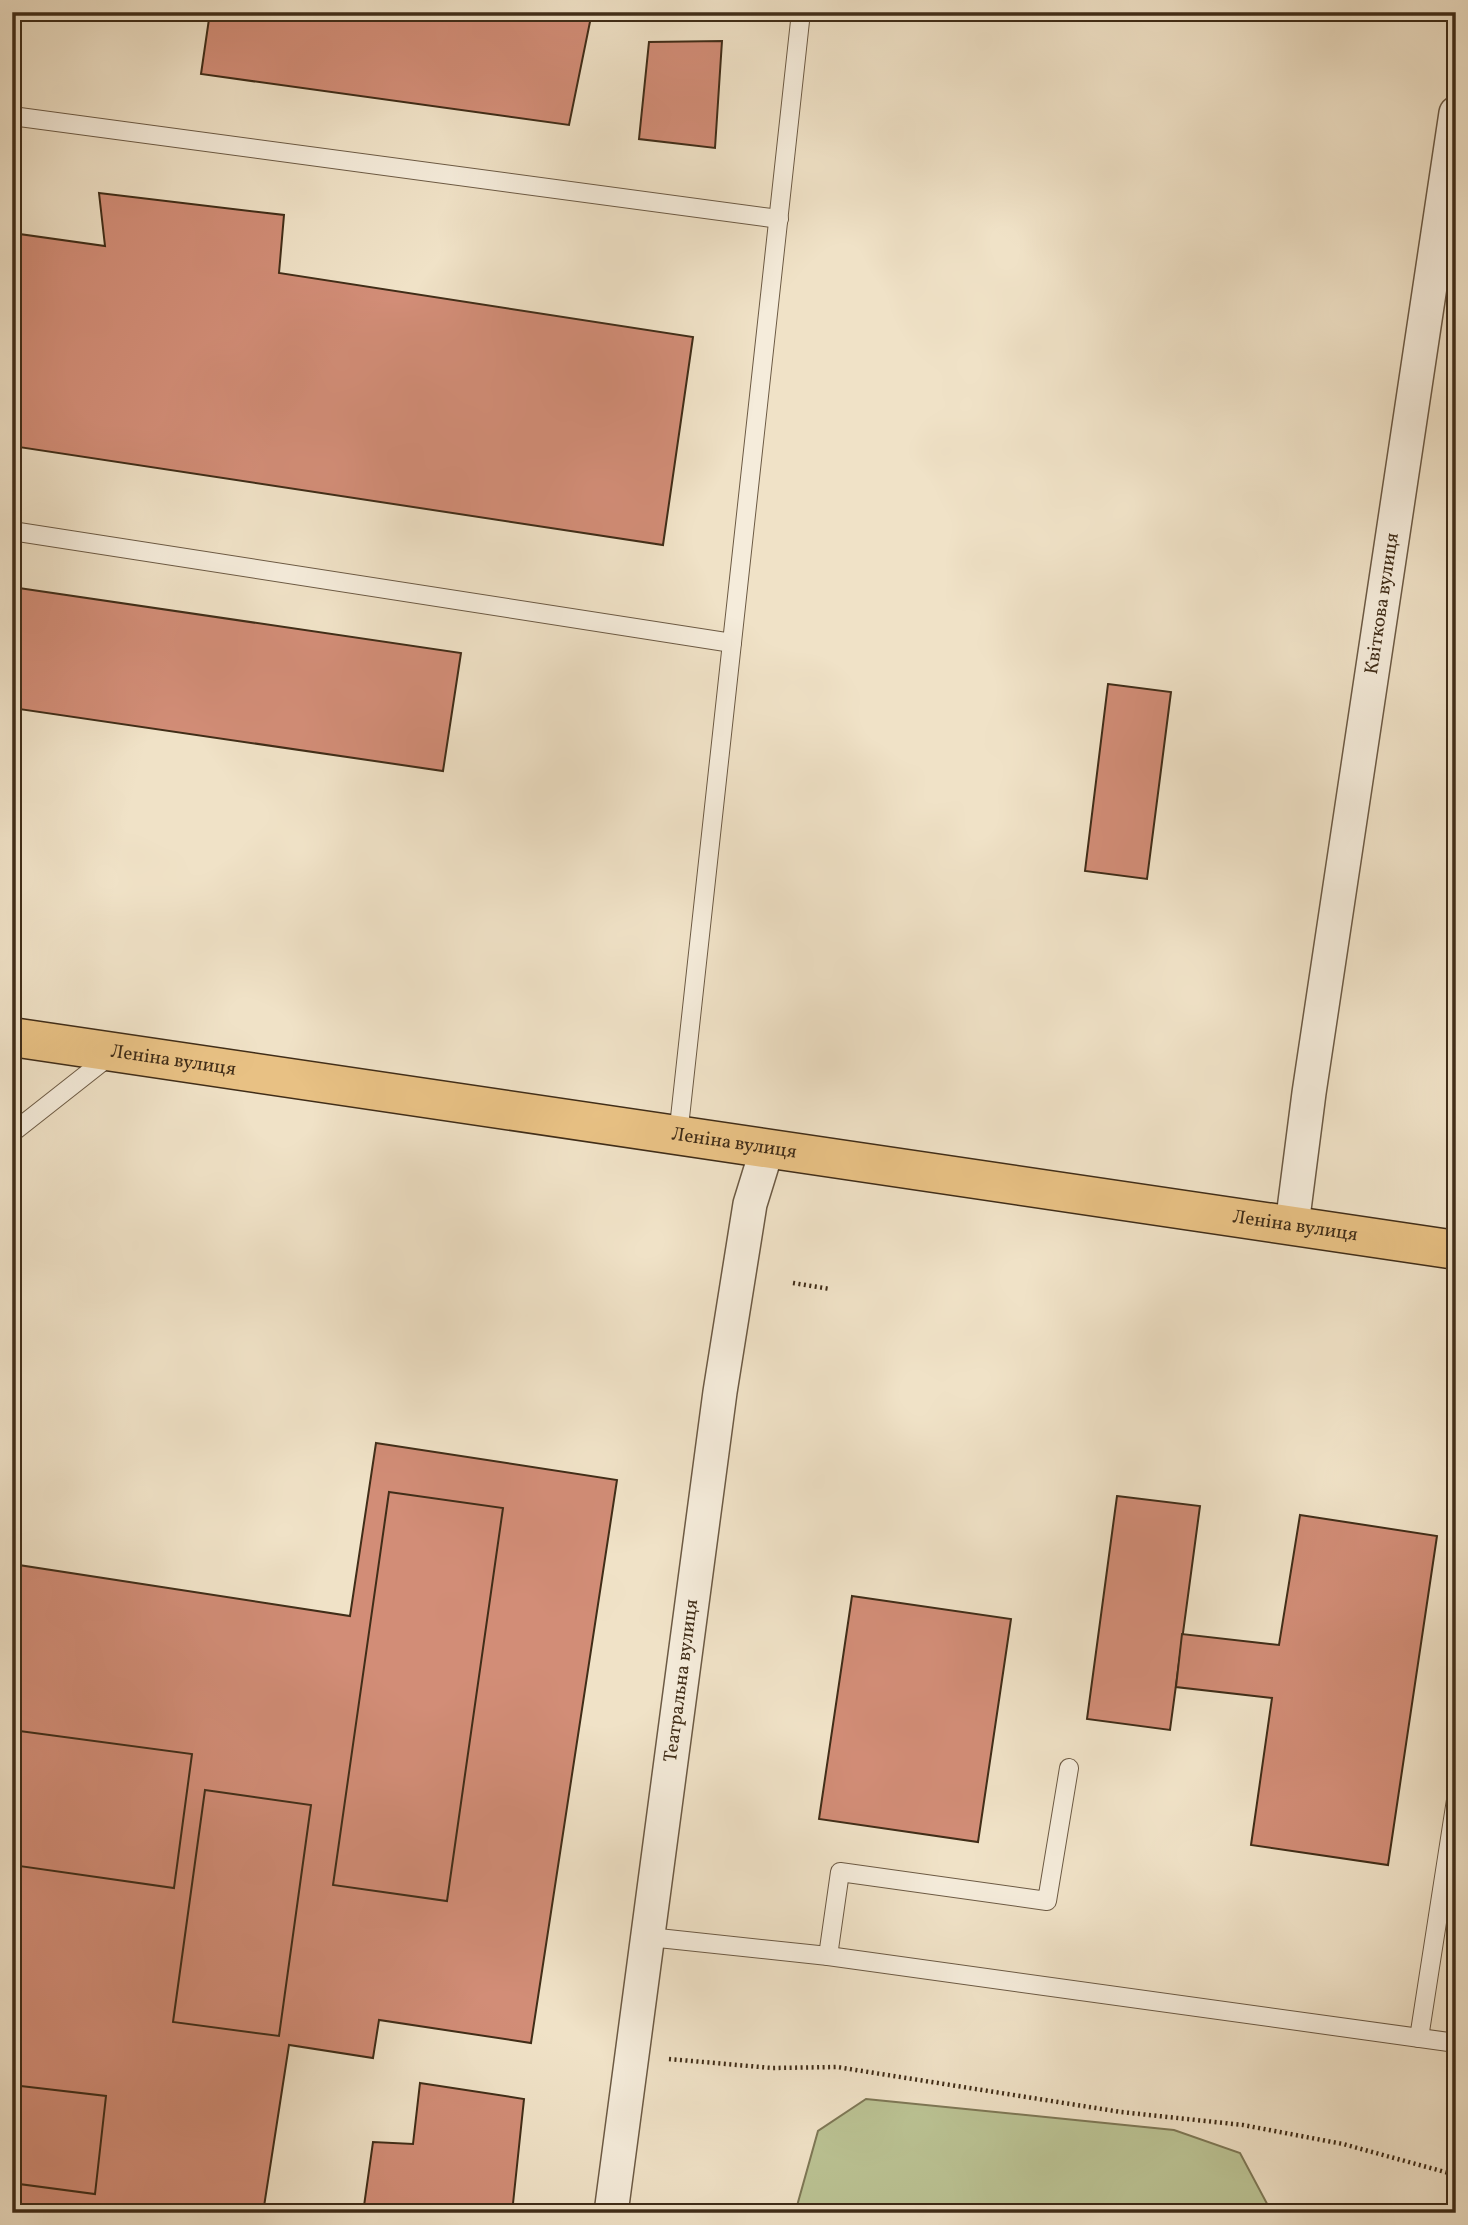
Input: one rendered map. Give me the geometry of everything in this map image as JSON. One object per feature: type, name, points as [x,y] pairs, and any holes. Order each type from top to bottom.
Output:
[{"type":"main road","name":"Леніна вулиця","points":[[12,1037],[1456,1250]]},
{"type":"street","name":"Квіткова вулиця","points":[[1292,1225],[1309,1093],[1456,113]]},
{"type":"street","name":"Театральна вулиця","points":[[611,2213],[720,1392],[750,1204],[767,1149]]},
{"type":"lane","points":[[678,1136],[801,12]]},
{"type":"lane","points":[[12,116],[779,219]]},
{"type":"lane","points":[[12,531],[732,643]]},
{"type":"lane","points":[[12,1133],[114,1052]]},
{"type":"lane","points":[[828,1956],[840,1872],[1047,1901],[1069,1768]]},
{"type":"lane","points":[[1419,2038],[1456,1800]]},
{"type":"lane","points":[[649,1937],[828,1956],[1456,2043]]},
{"type":"path","points":[[793,1283],[830,1289]]},
{"type":"path","points":[[631,2056],[772,2068],[837,2067],[1121,2112],[1243,2125],[1343,2144],[1456,2175]]},
{"type":"green space","points":[[866,2099],[1174,2130],[1240,2153],[1272,2213],[795,2213],[818,2131]]},
{"type":"building","points":[[210,12],[592,12],[569,125],[201,74]]},
{"type":"building","points":[[722,41],[715,148],[639,139],[649,42]]},
{"type":"building","points":[[99,193],[284,215],[279,273],[693,337],[663,545],[12,446],[12,233],[105,246]]},
{"type":"building","points":[[12,587],[461,653],[443,771],[12,708]]},
{"type":"building","points":[[1108,684],[1171,692],[1147,879],[1085,871]]},
{"type":"building","points":[[376,1443],[617,1480],[531,2043],[379,2020],[373,2058],[289,2045],[263,2213],[70,2213],[12,2204],[12,1564],[350,1616]]},
{"type":"building","points":[[389,1492],[503,1508],[447,1901],[333,1885]]},
{"type":"building","points":[[1117,1496],[1200,1506],[1170,1730],[1087,1719]]},
{"type":"building","points":[[1300,1515],[1437,1536],[1388,1865],[1251,1845],[1272,1698],[1176,1687],[1182,1634],[1279,1645]]},
{"type":"building","points":[[852,1596],[1011,1619],[978,1842],[819,1819]]},
{"type":"building","points":[[12,1730],[192,1754],[174,1888],[12,1865]]},
{"type":"building","points":[[205,1790],[311,1805],[279,2036],[173,2022]]},
{"type":"building","points":[[420,2083],[524,2099],[512,2213],[363,2213],[373,2142],[413,2144]]},
{"type":"building","points":[[12,2085],[106,2096],[95,2194],[12,2183]]}]
